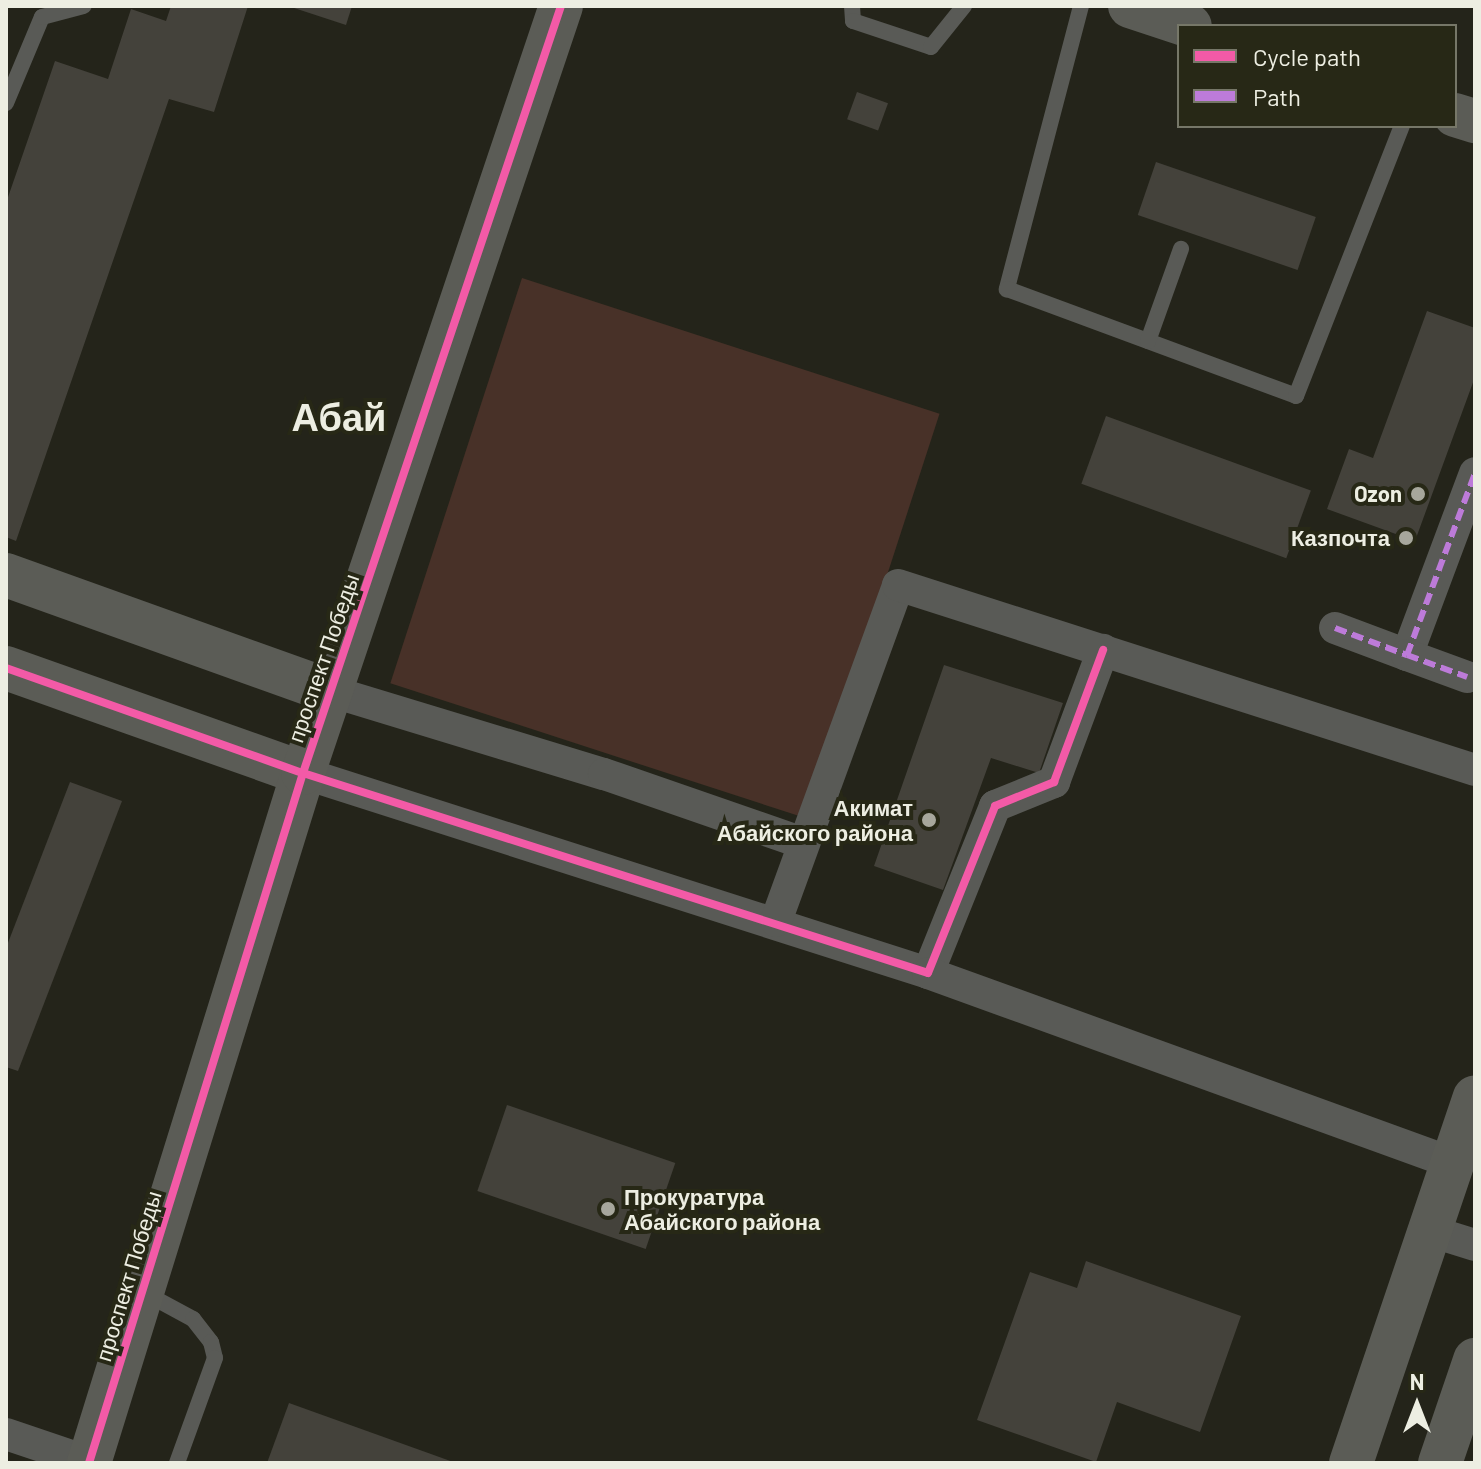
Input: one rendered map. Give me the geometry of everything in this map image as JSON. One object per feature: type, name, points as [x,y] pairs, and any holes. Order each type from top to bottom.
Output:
[{"type":"street","name":"проспект Победы","points":[[89,1462],[303,773],[561,6]]},
{"type":"street","points":[[1130,6],[1184,24]]},
{"type":"street","points":[[1407,655],[1475,473]]},
{"type":"street","points":[[6,575],[330,691],[604,774],[803,843]]},
{"type":"street","points":[[776,921],[898,585],[1475,770]]},
{"type":"street","points":[[1335,628],[1467,677]]},
{"type":"street","points":[[928,973],[995,806],[1054,782],[1103,650]]},
{"type":"street","points":[[6,668],[303,773],[776,921],[1453,1163]]},
{"type":"street","points":[[1351,1463],[1475,1097]]},
{"type":"street","points":[[1430,1231],[1475,1245]]},
{"type":"street","points":[[1440,1463],[1475,1360]]},
{"type":"street","points":[[6,1434],[89,1462]]},
{"type":"lane","points":[[6,103],[42,17],[84,6]]},
{"type":"lane","points":[[852,6],[853,21],[931,47],[964,6]]},
{"type":"lane","points":[[1081,6],[1007,289],[1296,396],[1401,128]]},
{"type":"lane","points":[[1148,341],[1181,249]]},
{"type":"lane","points":[[142,1291],[193,1319],[211,1342],[215,1358],[177,1463]]},
{"type":"shaded area","points":[[522,278],[940,414],[808,819],[390,683]]},
{"type":"building","points":[[171,6],[248,6],[214,112],[169,99],[16,541],[6,537],[6,203],[55,61],[108,79],[131,9],[166,21]]},
{"type":"building","points":[[288,6],[352,6],[346,25]]},
{"type":"building","points":[[857,92],[888,103],[878,131],[847,119]]},
{"type":"building","points":[[1156,162],[1316,217],[1298,270],[1138,215]]},
{"type":"building","points":[[1427,311],[1475,328],[1475,377],[1415,541],[1327,509],[1349,449],[1373,458]]},
{"type":"building","points":[[1106,416],[1311,491],[1286,558],[1081,484]]},
{"type":"building","name":"Акимат Абайского района","points":[[944,665],[1063,703],[1039,773],[991,758],[943,890],[874,866]]},
{"type":"building","points":[[70,782],[122,801],[18,1071],[6,1067],[6,948]]},
{"type":"building","points":[[507,1105],[675,1163],[646,1249],[477,1191]]},
{"type":"building","points":[[1086,1261],[1241,1316],[1200,1432],[1117,1402],[1096,1462],[977,1420],[1030,1272],[1077,1288]]},
{"type":"building","points":[[289,1403],[456,1463],[267,1463]]},
{"type":"marked path","points":[[1335,628],[1407,655],[1475,473]]},
{"type":"marked path","points":[[1407,655],[1467,677]]},
{"type":"cycle path","points":[[89,1463],[303,773],[561,6]]},
{"type":"cycle path","points":[[6,668],[303,773],[928,973],[995,806],[1054,782],[1103,650]]},
{"type":"place","name":"Ozon","points":[[1418,494]]},
{"type":"place","name":"Казпочта","points":[[1406,538]]},
{"type":"place","name":"Акимат Абайского района","points":[[929,820]]},
{"type":"place","name":"Прокуратура Абайского района","points":[[608,1209]]},
{"type":"district","name":"Абай","points":[[339,417]]}]
